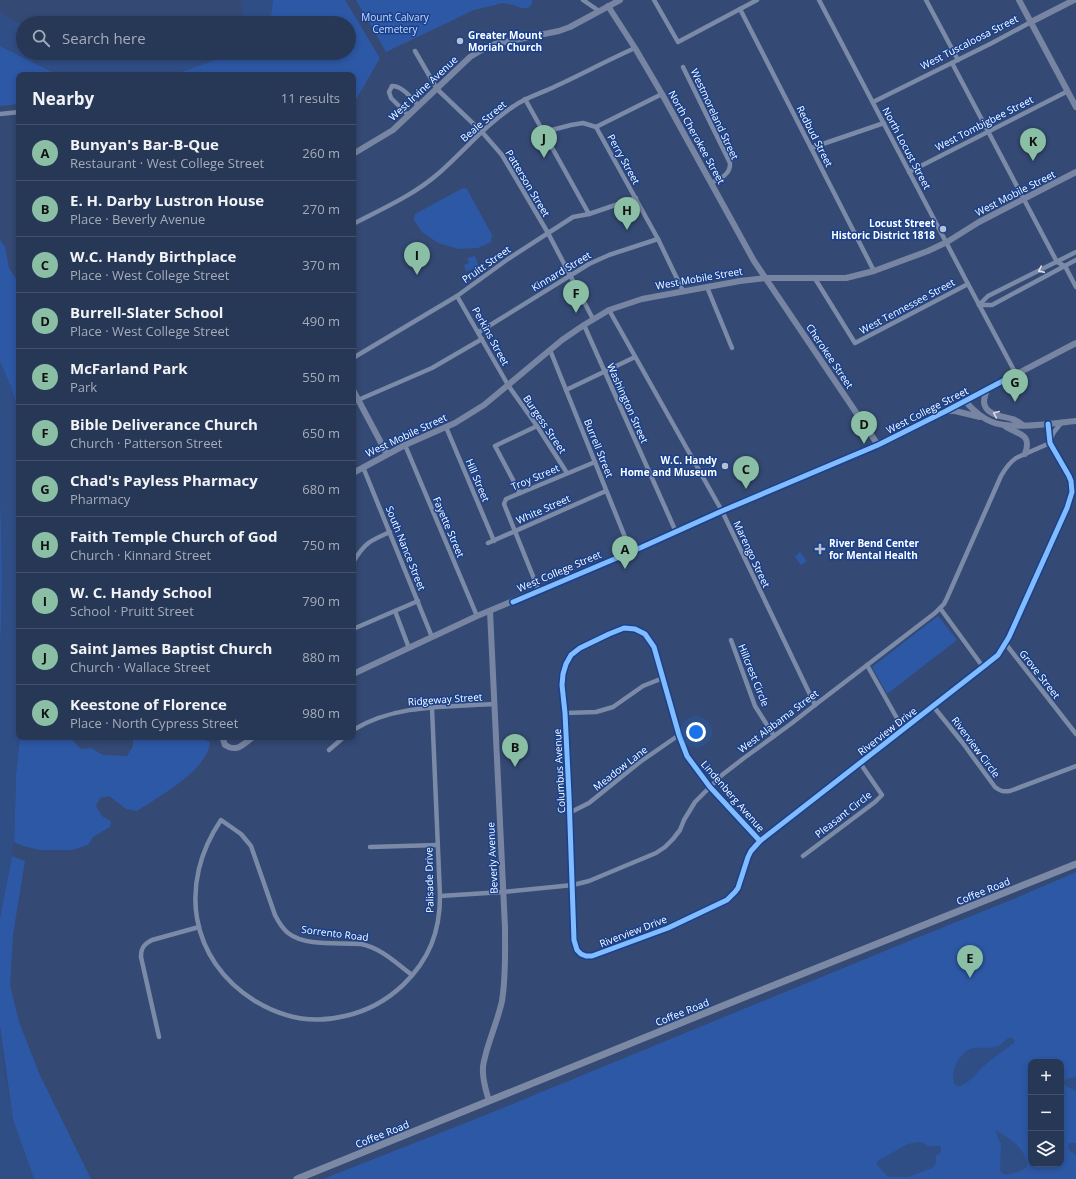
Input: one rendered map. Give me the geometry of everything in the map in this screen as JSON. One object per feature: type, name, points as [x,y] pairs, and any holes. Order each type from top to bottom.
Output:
[{"type":"main road","name":"Coffee Road","points":[[296,1179],[1076,864]]},
{"type":"street","points":[[583,0],[599,11]]},
{"type":"street","name":"West Irvine Avenue","points":[[356,152],[387,134],[409,116],[470,57],[480,51],[495,44],[559,31],[570,27],[620,0]]},
{"type":"street","points":[[654,0],[678,42],[757,0]]},
{"type":"street","name":"North Locust Street","points":[[819,0],[1016,374]]},
{"type":"street","points":[[926,0],[958,60]]},
{"type":"street","points":[[1019,0],[1076,107]]},
{"type":"street","name":"West Tuscaloosa Street","points":[[873,102],[1074,0]]},
{"type":"street","name":"North Cherokee Street","points":[[608,6],[662,94],[754,261],[766,278]]},
{"type":"street","name":"Redbud Street","points":[[740,9],[874,271]]},
{"type":"street","name":"Beale Street","points":[[356,222],[408,195],[426,183],[439,173],[504,113],[525,99],[556,86],[635,48]]},
{"type":"street","name":"Patterson Street","points":[[415,51],[437,89],[482,132],[502,155],[548,233],[593,319]]},
{"type":"street","points":[[952,63],[1057,262],[1065,266],[1076,287]]},
{"type":"street","name":"Westmoreland Street","points":[[683,67],[730,163],[729,170],[726,174],[712,183]]},
{"type":"street","points":[[409,116],[391,98],[389,92],[392,86],[398,86],[419,106]]},
{"type":"street","name":"West Tombigbee Street","points":[[909,172],[1068,90]]},
{"type":"street","points":[[596,127],[662,94]]},
{"type":"street","points":[[525,99],[589,214]]},
{"type":"street","points":[[0,114],[16,112]]},
{"type":"street","name":"Perry Street","points":[[544,132],[583,123],[596,127],[658,239],[683,291]]},
{"type":"street","points":[[811,148],[884,123]]},
{"type":"street","name":"West Mobile Street","points":[[356,471],[405,445],[456,423],[484,405],[584,324],[609,310],[642,299],[740,281],[766,278],[846,278],[874,271],[928,251],[979,222],[1076,172]]},
{"type":"street","name":"Pruitt Street","points":[[356,356],[458,296],[508,259],[573,217],[589,214],[636,198]]},
{"type":"street","name":"Kinnard Street","points":[[479,332],[570,275],[599,259],[658,239]]},
{"type":"street","points":[[979,305],[988,296],[1076,252]]},
{"type":"street","points":[[979,305],[992,305],[1076,260]]},
{"type":"street","name":"West Tennessee Street","points":[[814,277],[855,343],[968,284]]},
{"type":"street","name":"Cherokee Street","points":[[766,278],[878,444]]},
{"type":"street","points":[[707,286],[732,348]]},
{"type":"street","name":"Perkins Street","points":[[458,296],[508,386]]},
{"type":"street","name":"Marengo Street","points":[[609,310],[722,511],[814,705]]},
{"type":"street","name":"Washington Street","points":[[584,324],[676,532]]},
{"type":"street","points":[[358,400],[432,368],[482,339]]},
{"type":"street","name":"West College Street","points":[[356,673],[477,616],[631,552],[878,444],[946,411],[1076,343]]},
{"type":"street","name":"Burrell Street","points":[[550,350],[631,552]]},
{"type":"street","points":[[566,390],[635,357]]},
{"type":"street","name":"Burgess Street","points":[[508,386],[568,473]]},
{"type":"street","points":[[987,389],[984,402],[986,408],[991,413],[1025,425]]},
{"type":"street","points":[[356,396],[387,454]]},
{"type":"street","points":[[965,401],[976,413],[984,418],[1024,435],[1027,448],[1025,454]]},
{"type":"street","points":[[946,411],[955,411],[984,418]]},
{"type":"street","points":[[1003,425],[1048,424],[1076,421]]},
{"type":"street","points":[[1050,441],[1054,432],[1062,422]]},
{"type":"street","name":"Riverview Drive","points":[[589,956],[668,928],[727,900],[738,888],[750,852],[760,841],[998,655],[1063,518],[1071,497],[1072,487],[1069,476],[1050,441],[1048,424]]},
{"type":"street","points":[[520,493],[496,446],[537,426]]},
{"type":"street","name":"Hill Street","points":[[446,427],[494,540]]},
{"type":"street","name":"West Alabama Street","points":[[440,896],[503,892],[573,885],[589,881],[632,864],[656,853],[665,847],[677,835],[696,802],[722,775],[792,723],[940,608],[947,598],[1001,476],[1012,461],[1050,441]]},
{"type":"street","name":"Fayette Street","points":[[405,445],[477,616]]},
{"type":"street","name":"Troy Street","points":[[515,531],[504,504],[506,499],[595,462]]},
{"type":"street","name":"South Nance Street","points":[[363,467],[432,637]]},
{"type":"street","name":"White Street","points":[[488,543],[606,491]]},
{"type":"street","points":[[515,531],[539,590]]},
{"type":"street","points":[[356,558],[364,546],[372,540],[390,532]]},
{"type":"street","points":[[356,628],[418,602]]},
{"type":"street","points":[[940,608],[983,667]]},
{"type":"street","points":[[395,611],[409,648]]},
{"type":"street","name":"Beverly Avenue","points":[[489,1101],[483,1068],[489,1042],[498,1016],[504,985],[506,961],[490,611]]},
{"type":"street","name":"Columbus Avenue","points":[[589,956],[581,954],[577,950],[574,935],[570,813],[565,713],[562,685],[563,674],[571,655],[584,645],[619,630],[630,628],[640,631]]},
{"type":"street","name":"Lindenberg Avenue","points":[[640,631],[648,638],[654,647],[687,756],[710,786],[760,841]]},
{"type":"street","name":"Hillcrest Circle","points":[[731,640],[755,706],[774,736]]},
{"type":"street","name":"Grove Street","points":[[1005,643],[1076,734]]},
{"type":"street","points":[[867,665],[903,729]]},
{"type":"street","points":[[565,713],[596,712],[613,707],[643,686],[663,678]]},
{"type":"street","name":"Ridgeway Street","points":[[356,729],[382,716],[401,711],[495,704]]},
{"type":"street","name":"Riverview Circle","points":[[933,706],[995,787],[999,790],[1004,792],[1010,791],[1076,766]]},
{"type":"street","name":"Palisade Drive","points":[[221,820],[207,844],[201,859],[195,891],[199,927],[210,954],[222,972],[237,988],[259,1004],[278,1013],[294,1018],[326,1020],[358,1013],[373,1007],[399,988],[422,962],[434,939],[439,917],[440,896],[432,708]]},
{"type":"street","name":"Meadow Lane","points":[[570,813],[589,803],[640,762],[680,735]]},
{"type":"street","points":[[223,740],[225,745],[231,749],[237,748],[249,740]]},
{"type":"street","points":[[329,750],[341,740]]},
{"type":"street","name":"Pleasant Circle","points":[[803,856],[875,802],[882,795],[860,763]]},
{"type":"street","name":"Sorrento Road","points":[[221,820],[241,834],[251,846],[275,915],[287,932],[297,939],[307,941],[366,945],[381,952],[412,975]]},
{"type":"street","points":[[370,847],[437,845]]},
{"type":"street","points":[[159,1037],[141,957],[143,946],[152,940],[199,927]]},
{"type":"green space","points":[[273,0],[345,0],[355,16],[271,16]]},
{"type":"green space","name":"Mount Calvary Cemetery","points":[[356,0],[532,0],[532,4],[528,8],[520,8],[503,3],[474,10],[386,52]]},
{"type":"green space","points":[[356,18],[380,58],[356,100],[356,72],[181,72],[215,60],[356,60]]},
{"type":"green space","points":[[0,46],[16,54],[16,60],[28,60],[53,72],[16,72],[16,104],[0,106]]},
{"type":"green space","points":[[463,188],[467,189],[492,235],[491,242],[478,248],[459,249],[438,243],[422,232],[414,220],[415,214]]},
{"type":"green space","points":[[0,240],[5,247],[9,268],[16,278],[16,403],[11,387],[0,362]]},
{"type":"green space","points":[[475,256],[479,267],[466,271],[464,265],[469,263],[467,258]]},
{"type":"green space","points":[[0,493],[2,609],[0,648]]},
{"type":"green space","points":[[800,552],[807,561],[801,565],[795,557]]},
{"type":"green space","points":[[938,616],[957,640],[887,694],[872,667]]},
{"type":"green space","points":[[20,740],[72,740],[81,749],[91,748],[103,755],[127,756],[133,746],[133,740],[205,740],[210,742],[201,763],[192,772],[181,782],[137,811],[126,809],[109,796],[100,798],[96,806],[102,816],[111,821],[110,827],[93,837],[88,845],[72,850],[40,850],[14,842],[16,774]]},
{"type":"green space","points":[[12,856],[25,861],[13,935],[10,985],[19,1022],[39,1073],[91,1179],[34,1179],[13,1120],[0,1026],[0,918]]},
{"type":"green space","points":[[1076,872],[1076,1179],[323,1179],[483,1116]]},
{"type":"shaded area","points":[[241,0],[273,0],[271,16],[240,16],[242,6]]},
{"type":"shaded area","points":[[0,12],[16,21],[16,54],[0,46]]},
{"type":"shaded area","points":[[28,60],[215,60],[181,72],[53,72]]},
{"type":"shaded area","points":[[0,362],[11,387],[16,403],[16,740],[20,740],[16,774],[14,842],[0,918],[0,648],[2,570],[0,493]]},
{"type":"shaded area","points":[[0,1030],[5,1074],[13,1120],[34,1179],[0,1179]]},
{"type":"shaded area","points":[[1010,1037],[1015,1040],[1014,1043],[986,1064],[963,1085],[959,1087],[954,1084],[953,1075],[955,1067],[959,1058],[965,1052],[973,1048],[998,1046]]},
{"type":"shaded area","points":[[1076,1077],[1076,1091],[1066,1086],[1064,1081]]},
{"type":"shaded area","points":[[996,1130],[1021,1149],[1026,1160],[1027,1167],[1019,1172],[1005,1175],[1000,1171],[1001,1144]]},
{"type":"shaded area","points":[[918,1142],[924,1143],[927,1146],[941,1147],[941,1152],[936,1156],[936,1163],[932,1168],[909,1177],[888,1177],[876,1163],[908,1144]]},
{"type":"shaded area","points":[[1070,1143],[1076,1143],[1076,1155],[1070,1151],[1068,1146]]},
{"type":"cycle path","points":[[513,602],[878,445],[1016,374]]},
{"type":"cycle path","points":[[760,841],[710,787],[687,756],[679,735],[654,647],[645,634],[635,629],[624,628],[580,648],[571,655],[566,664],[562,685],[565,713],[569,795],[574,940],[577,950],[581,954],[592,956],[668,928],[727,900],[738,888],[748,857],[760,841],[998,655],[1009,637],[1067,508],[1072,492],[1069,476],[1050,443],[1048,424]]},
{"type":"place","name":"Greater Mount Moriah Church","points":[[460,41]]},
{"type":"place","name":"Saint James Baptist Church","points":[[544,158]]},
{"type":"place","name":"Keestone of Florence","points":[[1033,161]]},
{"type":"place","name":"Locust Street Historic District 1818","points":[[943,229]]},
{"type":"place","name":"Faith Temple Church of God","points":[[627,230]]},
{"type":"place","name":"W. C. Handy School","points":[[417,275]]},
{"type":"place","name":"Bible Deliverance Church","points":[[576,313]]},
{"type":"place","name":"Chad's Payless Pharmacy","points":[[1015,402]]},
{"type":"place","name":"Burrell-Slater School","points":[[864,444]]},
{"type":"place","name":"W.C. Handy Home and Museum","points":[[725,466]]},
{"type":"place","name":"W.C. Handy Birthplace","points":[[746,489]]},
{"type":"place","name":"River Bend Center for Mental Health","points":[[820,549]]},
{"type":"place","name":"Bunyan's Bar-B-Que","points":[[625,569]]},
{"type":"place","name":"E. H. Darby Lustron House","points":[[515,767]]},
{"type":"place","name":"McFarland Park","points":[[970,978]]}]
